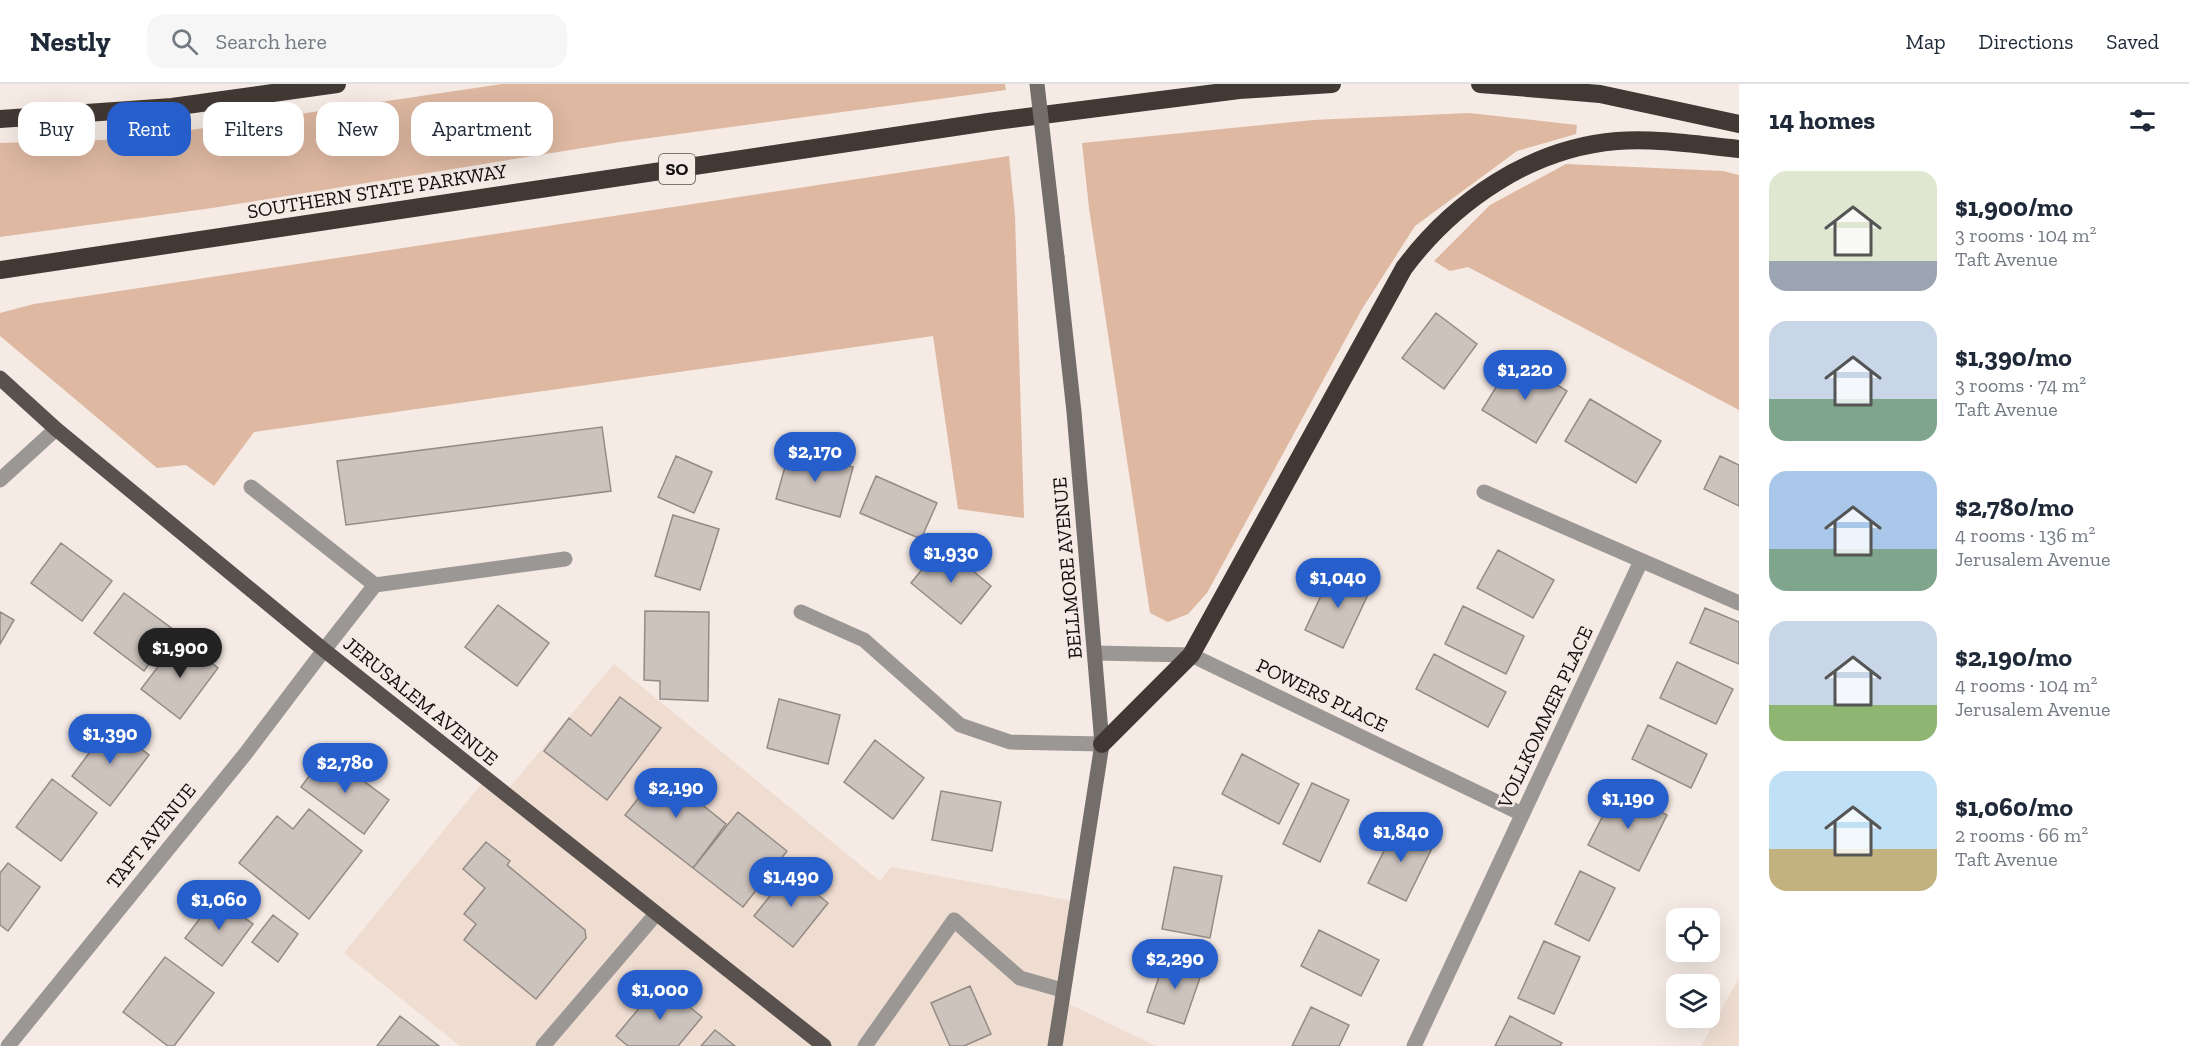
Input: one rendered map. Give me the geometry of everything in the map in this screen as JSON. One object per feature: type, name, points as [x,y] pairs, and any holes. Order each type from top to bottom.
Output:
[{"type":"highway","points":[[0,119],[172,107],[337,84]]},
{"type":"highway","name":"SOUTHERN STATE PARKWAY","points":[[0,270],[988,122],[1239,90],[1332,84]]},
{"type":"highway","points":[[1480,84],[1600,94],[1739,124]]},
{"type":"highway","points":[[1102,744],[1191,655],[1404,268],[1445,220],[1485,189],[1531,164],[1597,143],[1659,141],[1739,149]]},
{"type":"main road","name":"BELLMORE AVENUE","points":[[1037,84],[1057,257],[1102,744],[1055,1046]]},
{"type":"main road","name":"JERUSALEM AVENUE","points":[[0,378],[57,429],[324,650],[824,1046]]},
{"type":"street","points":[[0,480],[57,429]]},
{"type":"street","points":[[251,487],[375,585],[565,559]]},
{"type":"street","points":[[1484,492],[1739,603]]},
{"type":"street","name":"VOLLKOMMER PLACE","points":[[1414,1046],[1641,561]]},
{"type":"street","name":"TAFT AVENUE","points":[[8,1046],[246,753],[375,585]]},
{"type":"street","points":[[801,612],[864,640],[960,725],[1010,742],[1102,744]]},
{"type":"street","name":"POWERS PLACE","points":[[1095,653],[1191,655],[1522,814]]},
{"type":"street","points":[[543,1046],[656,914]]},
{"type":"street","points":[[865,1046],[954,920],[1020,978],[1062,990]]},
{"type":"shaded area","points":[[502,84],[1005,84],[1006,90],[553,153],[553,102],[411,102],[411,156],[533,156],[212,208],[0,237],[0,143],[18,142],[18,156],[95,156],[95,140],[107,140],[107,156],[191,156],[191,130],[203,128],[203,156],[304,156],[304,113],[316,112],[316,156],[399,156],[399,102],[380,102]]},
{"type":"shaded area","points":[[1469,113],[1577,125],[1576,134],[1517,151],[1415,226],[1362,309],[1207,593],[1188,614],[1168,622],[1150,613],[1089,208],[1082,143],[1313,120]]},
{"type":"shaded area","points":[[1009,156],[1015,216],[1024,518],[958,509],[933,336],[254,432],[214,486],[186,465],[157,468],[0,336],[0,313],[34,304]]},
{"type":"shaded area","points":[[1566,164],[1723,171],[1739,175],[1739,410],[1468,267],[1450,271],[1434,261],[1490,205]]},
{"type":"shaded area","points":[[614,664],[880,881],[891,867],[1084,903],[1067,1003],[1156,1046],[460,1046],[344,953],[483,782],[502,796]]},
{"type":"shaded area","points":[[1739,978],[1739,1046],[1701,1046],[1711,1028],[1720,1028],[1720,1012]]},
{"type":"building","points":[[1436,313],[1477,344],[1444,389],[1402,358]]},
{"type":"building","points":[[1514,358],[1567,391],[1536,443],[1482,410]]},
{"type":"building","points":[[1590,399],[1661,441],[1636,483],[1565,441]]},
{"type":"building","points":[[602,427],[611,491],[346,525],[337,461]]},
{"type":"building","points":[[790,449],[853,467],[840,517],[776,499]]},
{"type":"building","points":[[676,456],[712,472],[694,513],[658,497]]},
{"type":"building","points":[[1720,456],[1739,465],[1739,506],[1704,489]]},
{"type":"building","points":[[876,476],[937,503],[921,539],[860,513]]},
{"type":"building","points":[[673,515],[719,529],[700,590],[655,576]]},
{"type":"building","points":[[61,543],[112,581],[82,621],[31,583]]},
{"type":"building","points":[[942,545],[991,586],[961,624],[911,583]]},
{"type":"building","points":[[1498,550],[1554,580],[1533,618],[1477,588]]},
{"type":"building","points":[[1333,570],[1371,588],[1343,648],[1305,630]]},
{"type":"building","points":[[124,593],[174,630],[144,671],[94,633]]},
{"type":"building","points":[[498,605],[549,643],[517,686],[465,647]]},
{"type":"building","points":[[1463,606],[1524,636],[1506,674],[1445,644]]},
{"type":"building","points":[[1705,608],[1739,622],[1739,664],[1690,643]]},
{"type":"building","points":[[645,611],[709,612],[708,701],[660,699],[660,681],[644,680]]},
{"type":"building","points":[[0,612],[14,620],[0,644]]},
{"type":"building","points":[[180,638],[218,668],[180,719],[141,689]]},
{"type":"building","points":[[1434,654],[1506,692],[1488,727],[1416,689]]},
{"type":"building","points":[[1677,662],[1733,689],[1716,724],[1660,698]]},
{"type":"building","points":[[620,697],[661,728],[607,800],[544,751],[569,718],[591,736]]},
{"type":"building","points":[[779,699],[840,715],[828,764],[767,748]]},
{"type":"building","points":[[110,725],[149,755],[110,806],[72,776]]},
{"type":"building","points":[[1648,725],[1707,754],[1691,788],[1632,759]]},
{"type":"building","points":[[875,740],[924,778],[893,819],[844,782]]},
{"type":"building","points":[[326,753],[389,800],[364,834],[301,787]]},
{"type":"building","points":[[1242,754],[1299,784],[1279,824],[1222,794]]},
{"type":"building","points":[[660,771],[726,824],[693,868],[625,815]]},
{"type":"building","points":[[52,779],[97,813],[61,861],[16,827]]},
{"type":"building","points":[[1312,783],[1349,800],[1320,862],[1283,844]]},
{"type":"building","points":[[1616,790],[1667,815],[1639,871],[1588,845]]},
{"type":"building","points":[[941,791],[1001,802],[992,851],[932,840]]},
{"type":"building","points":[[309,809],[362,851],[309,919],[239,863],[277,816],[293,829]]},
{"type":"building","points":[[738,812],[787,851],[743,907],[693,868]]},
{"type":"building","points":[[1397,825],[1434,844],[1406,901],[1368,883]]},
{"type":"building","points":[[486,842],[510,861],[507,865],[585,930],[586,938],[536,999],[464,940],[476,924],[464,914],[485,888],[463,869]]},
{"type":"building","points":[[8,863],[40,887],[8,931],[0,925],[0,873]]},
{"type":"building","points":[[1174,867],[1222,876],[1210,938],[1162,929]]},
{"type":"building","points":[[786,869],[828,903],[793,947],[754,916],[774,891],[770,889]]},
{"type":"building","points":[[1580,871],[1615,888],[1589,941],[1555,924]]},
{"type":"building","points":[[216,897],[253,924],[222,966],[185,938]]},
{"type":"building","points":[[273,915],[298,934],[278,962],[252,942]]},
{"type":"building","points":[[1319,930],[1379,960],[1361,996],[1301,966]]},
{"type":"building","points":[[1544,941],[1580,957],[1554,1014],[1518,998]]},
{"type":"building","points":[[1166,956],[1203,969],[1184,1024],[1147,1012]]},
{"type":"building","points":[[165,957],[214,993],[174,1046],[168,1046],[123,1012]]},
{"type":"building","points":[[660,983],[702,1017],[678,1046],[628,1046],[616,1036]]},
{"type":"building","points":[[970,986],[991,1034],[964,1046],[950,1046],[931,1003]]},
{"type":"building","points":[[1311,1007],[1349,1025],[1339,1046],[1292,1046]]},
{"type":"building","points":[[400,1016],[439,1046],[377,1046]]},
{"type":"building","points":[[1510,1016],[1562,1043],[1560,1046],[1495,1046]]},
{"type":"building","points":[[715,1030],[735,1046],[701,1046]]}]
